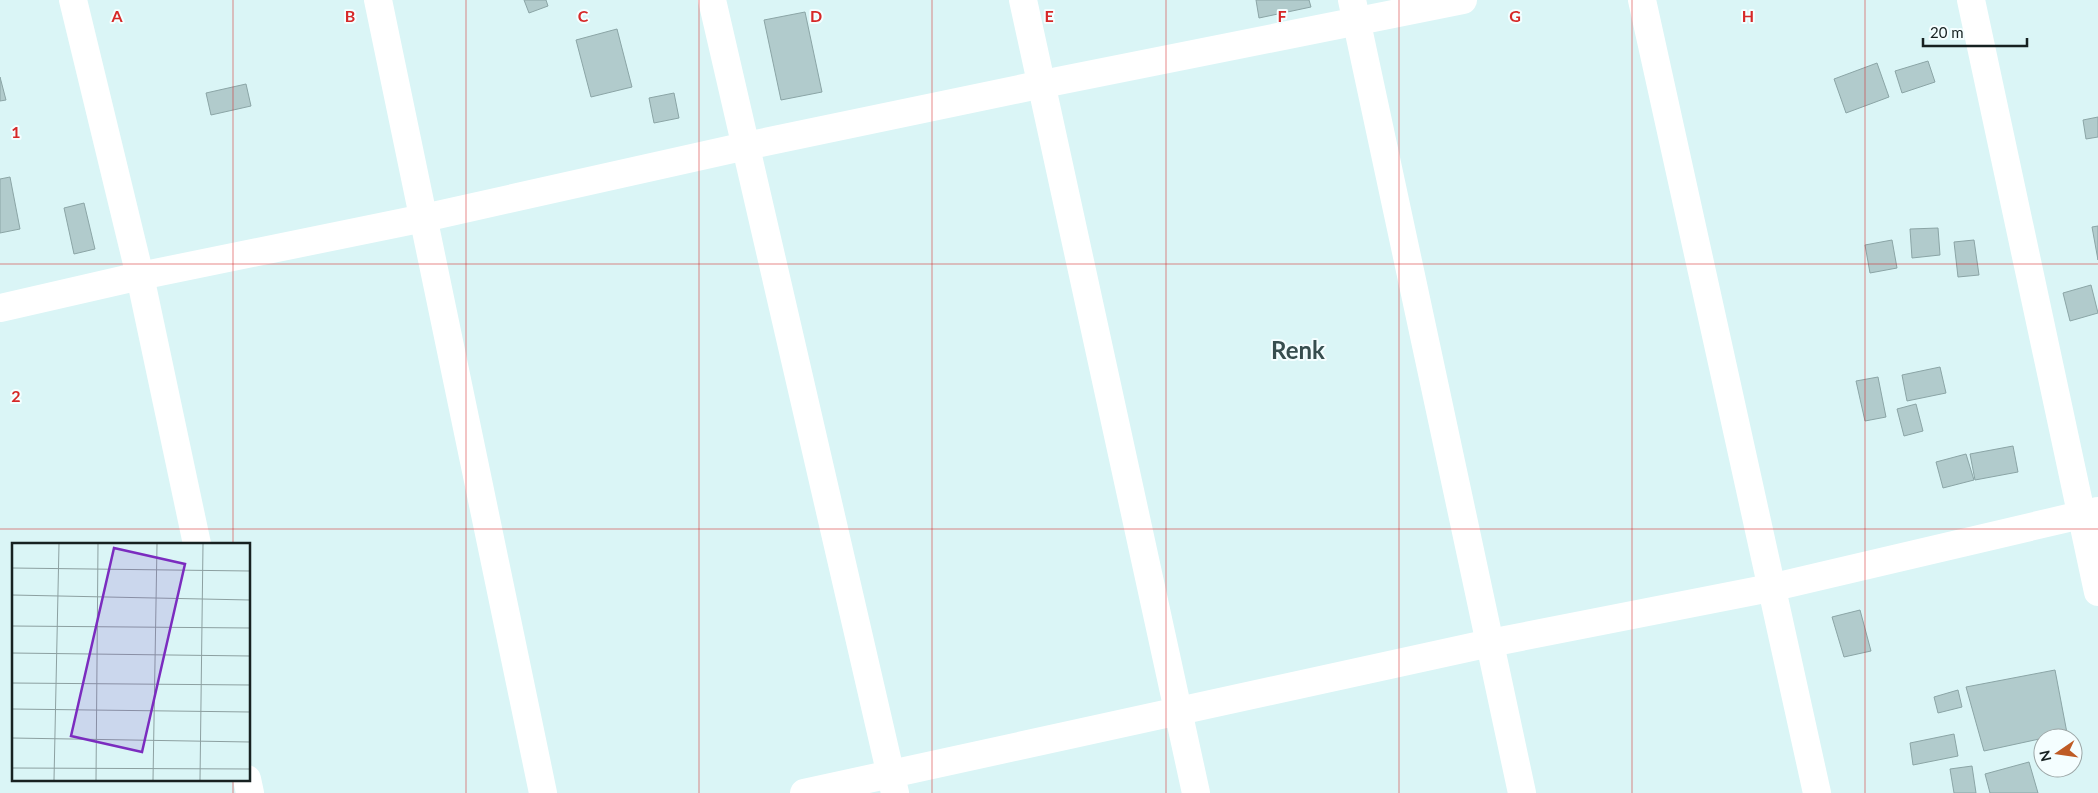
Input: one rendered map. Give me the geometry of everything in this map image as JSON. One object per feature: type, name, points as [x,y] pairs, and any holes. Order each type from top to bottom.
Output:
[{"type":"street","points":[[73,0],[140,276],[197,543]]},
{"type":"street","points":[[378,0],[543,793]]},
{"type":"street","points":[[712,0],[894,783]]},
{"type":"street","points":[[1024,0],[1196,793]]},
{"type":"street","points":[[0,308],[140,276],[424,218],[746,146],[1042,84],[1355,11],[1463,0]]},
{"type":"street","points":[[1642,0],[1770,588],[1817,793]]},
{"type":"street","points":[[1971,0],[2090,512],[2098,592]]},
{"type":"street","points":[[1355,11],[1522,793]]},
{"type":"street","points":[[804,793],[894,783],[1179,711],[1490,643],[1770,588],[2090,512]]},
{"type":"street","points":[[248,780],[250,793]]},
{"type":"building","points":[[524,0],[546,0],[548,6],[529,13]]},
{"type":"building","points":[[1256,0],[1309,0],[1311,7],[1259,18]]},
{"type":"building","points":[[805,12],[822,92],[781,100],[764,20]]},
{"type":"building","points":[[617,29],[632,87],[591,97],[576,40]]},
{"type":"building","points":[[1928,61],[1935,82],[1902,93],[1895,71]]},
{"type":"building","points":[[1877,63],[1889,97],[1846,113],[1834,79]]},
{"type":"building","points":[[0,77],[6,100],[0,101]]},
{"type":"building","points":[[246,84],[251,106],[211,115],[206,93]]},
{"type":"building","points":[[674,93],[679,118],[654,123],[649,98]]},
{"type":"building","points":[[2098,117],[2098,137],[2086,139],[2083,120]]},
{"type":"building","points":[[10,177],[20,229],[0,233],[0,179]]},
{"type":"building","points":[[84,203],[95,249],[74,254],[64,208]]},
{"type":"building","points":[[2098,226],[2098,260],[2092,227]]},
{"type":"building","points":[[1938,228],[1940,255],[1912,258],[1910,229]]},
{"type":"building","points":[[1892,240],[1897,268],[1870,273],[1865,245]]},
{"type":"building","points":[[1974,240],[1979,275],[1958,277],[1954,242]]},
{"type":"building","points":[[2091,285],[2098,313],[2070,321],[2063,293]]},
{"type":"building","points":[[1940,367],[1946,393],[1907,401],[1902,375]]},
{"type":"building","points":[[1878,377],[1886,417],[1865,421],[1856,381]]},
{"type":"building","points":[[1916,404],[1923,431],[1904,436],[1897,409]]},
{"type":"building","points":[[2013,446],[2018,472],[1975,480],[1970,454]]},
{"type":"building","points":[[1966,454],[1974,480],[1943,488],[1936,462]]},
{"type":"building","points":[[1860,610],[1871,651],[1844,657],[1832,617]]},
{"type":"building","points":[[2055,670],[2066,728],[2033,728],[2033,740],[1984,751],[1966,687]]},
{"type":"building","points":[[1958,690],[1962,707],[1938,713],[1934,697]]},
{"type":"building","points":[[1954,734],[1958,756],[1913,765],[1910,743]]},
{"type":"building","points":[[2029,762],[2038,793],[1990,793],[1985,774]]},
{"type":"building","points":[[1972,766],[1976,793],[1954,793],[1950,769]]},
{"type":"district","name":"Renk","points":[[1298,349]]}]
